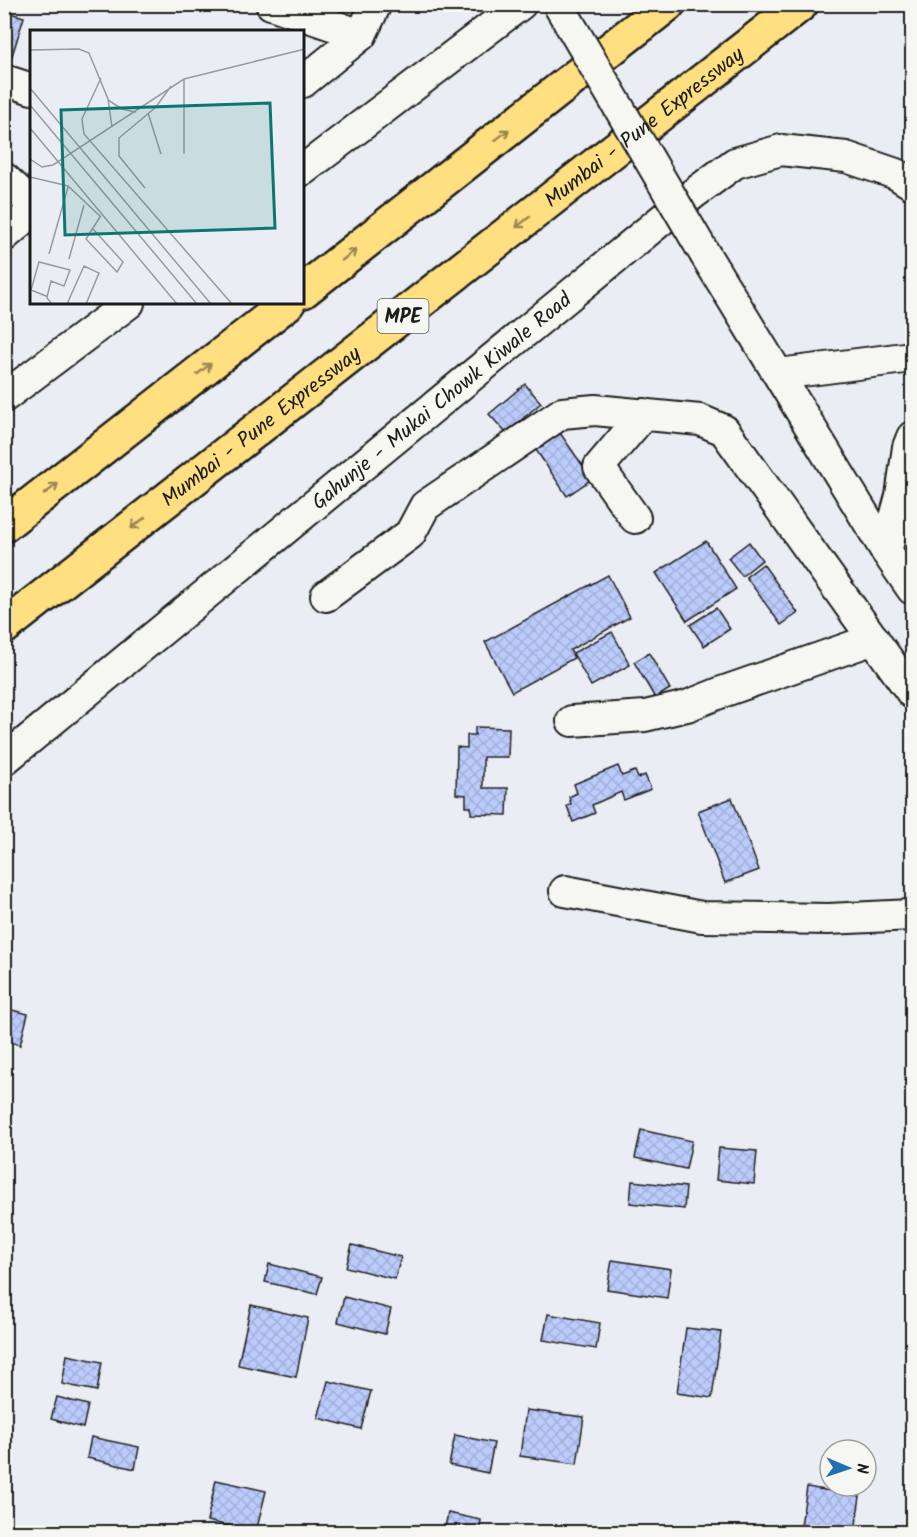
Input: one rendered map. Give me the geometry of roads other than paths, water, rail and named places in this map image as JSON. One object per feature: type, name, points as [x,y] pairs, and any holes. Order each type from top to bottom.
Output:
[{"type":"highway","points":[[304,290],[668,4]]},
{"type":"highway","name":"Mumbai - Pune Expressway","points":[[4,627],[801,4]]},
{"type":"highway","points":[[4,525],[287,304]]},
{"type":"street","points":[[271,4],[361,35]]},
{"type":"street","points":[[304,81],[361,35],[376,4]]},
{"type":"street","points":[[304,169],[521,4]]},
{"type":"street","points":[[558,4],[706,256],[886,551],[912,589]]},
{"type":"street","points":[[4,80],[30,88]]},
{"type":"street","name":"Gahunje - Mukai Chowk Kiwale Road","points":[[4,760],[693,194],[735,163],[781,150],[846,156],[896,174],[912,184]]},
{"type":"street","points":[[4,178],[30,202]]},
{"type":"street","points":[[4,236],[30,214]]},
{"type":"street","points":[[4,398],[125,304]]},
{"type":"street","points":[[779,374],[912,357]]},
{"type":"street","points":[[326,596],[410,534],[425,506],[562,413],[596,410],[700,420],[724,430],[912,693]]},
{"type":"street","points":[[635,518],[599,467],[644,414]]},
{"type":"street","points":[[886,551],[901,496],[908,447],[912,437]]},
{"type":"street","points":[[572,721],[645,716],[687,706],[874,639]]},
{"type":"street","points":[[565,891],[702,917],[828,919],[912,915]]}]
